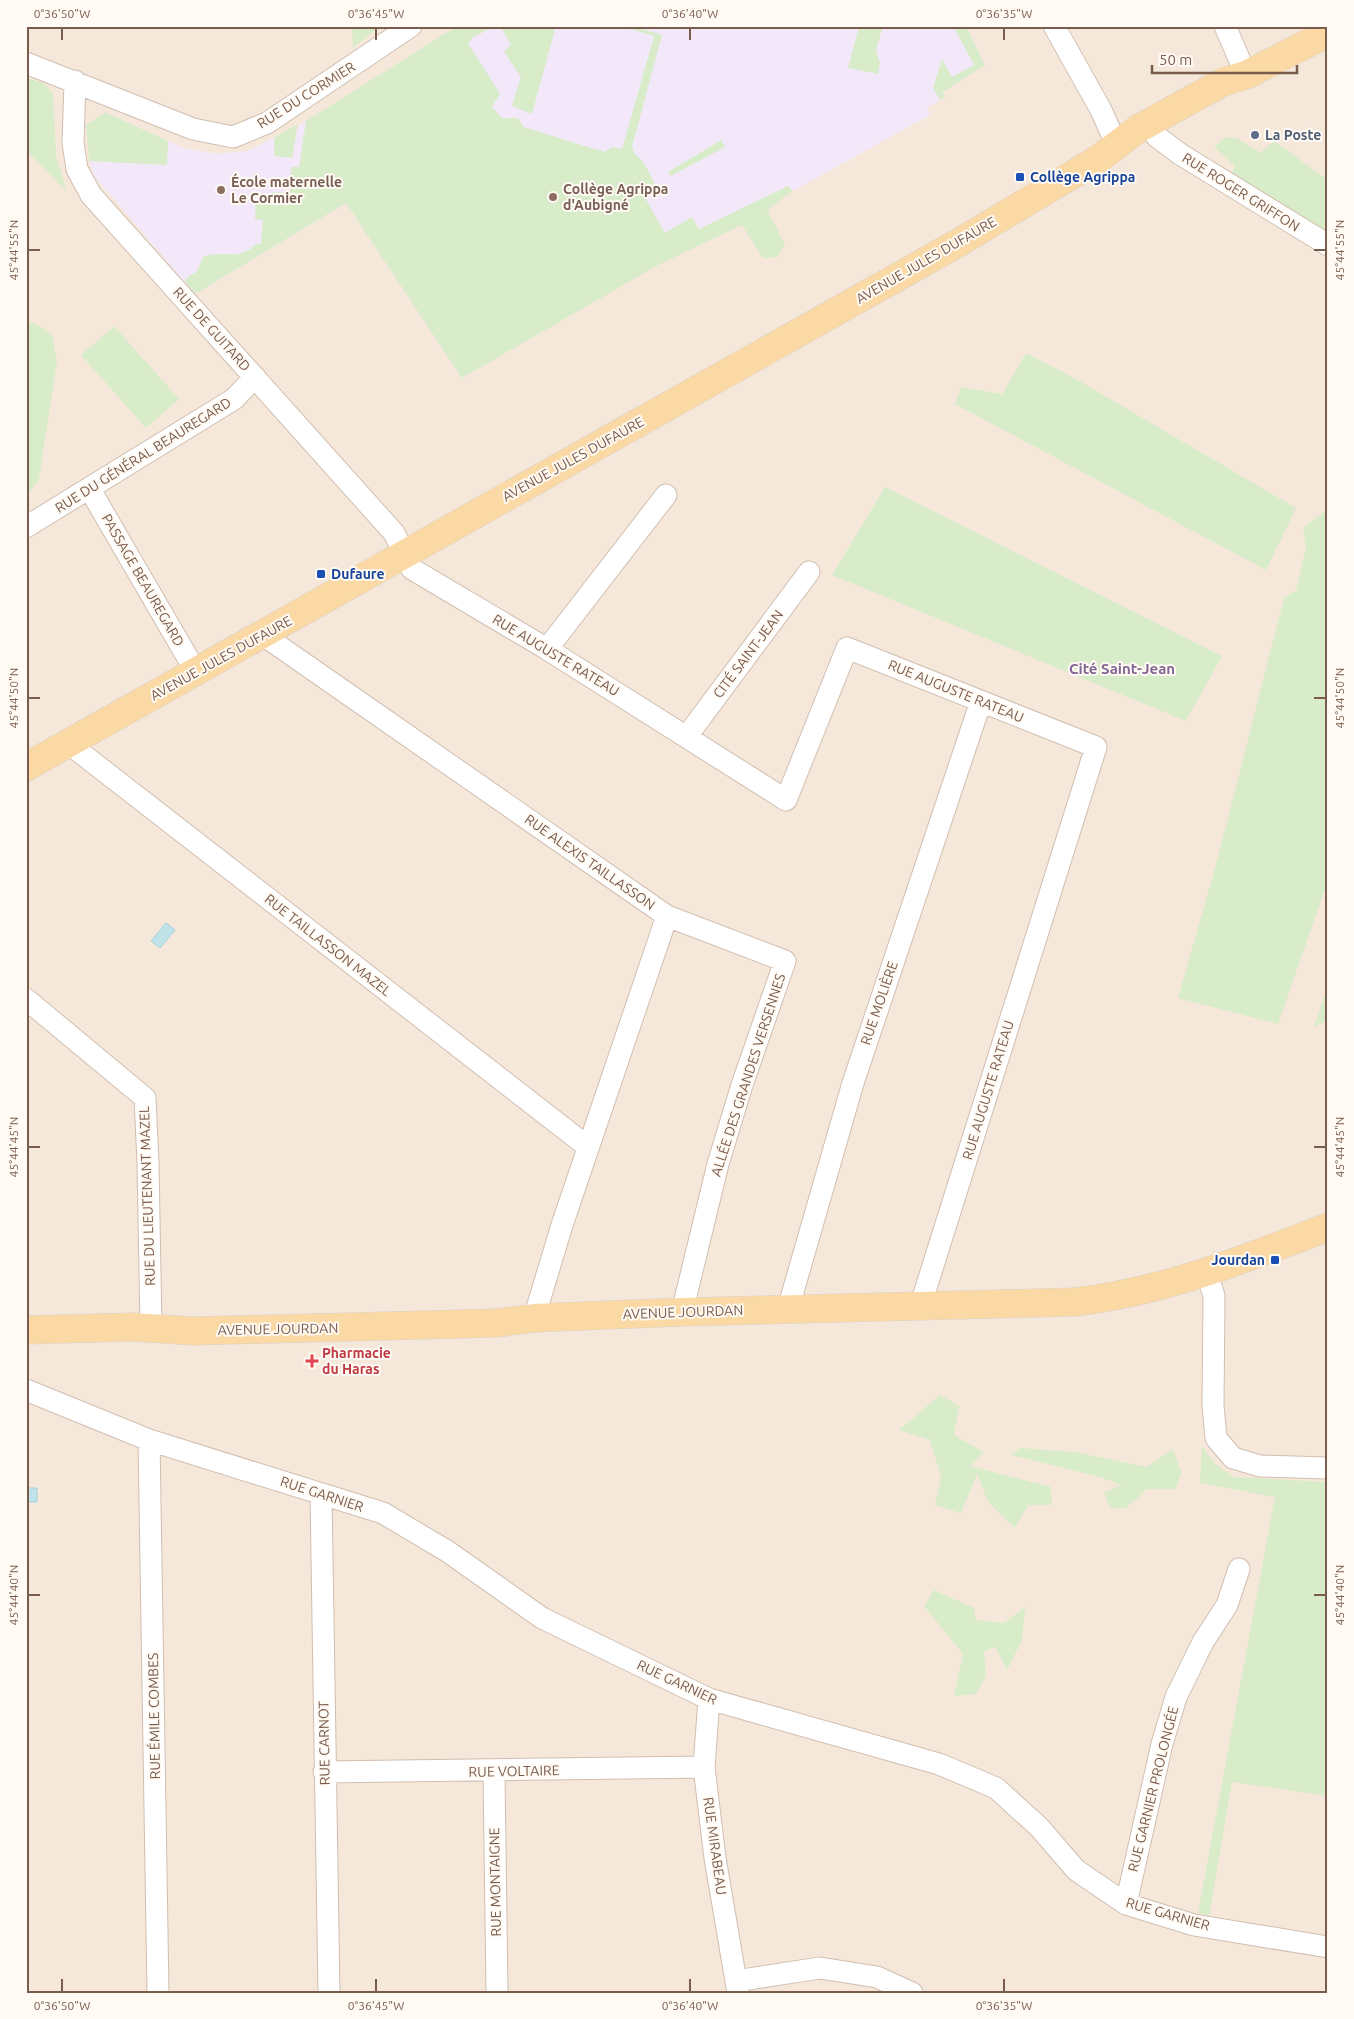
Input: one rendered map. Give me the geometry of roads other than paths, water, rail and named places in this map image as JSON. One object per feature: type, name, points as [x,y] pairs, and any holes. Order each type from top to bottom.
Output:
[{"type":"main road","name":"AVENUE JULES DUFAURE","points":[[26,767],[958,243],[1118,146],[1138,129],[1223,82],[1246,75],[1328,33]]},
{"type":"main road","points":[[1118,146],[1140,145],[1232,94],[1246,75]]},
{"type":"main road","name":"AVENUE JOURDAN","points":[[26,1330],[150,1328],[193,1331],[265,1330],[497,1323],[534,1318],[682,1312],[1044,1304],[1129,1295],[1207,1273],[1328,1227]]},
{"type":"street","name":"RUE DU CORMIER","points":[[26,63],[75,80],[193,129],[233,137],[268,122],[411,26]]},
{"type":"street","points":[[1054,26],[1101,110],[1118,146]]},
{"type":"street","points":[[1225,26],[1246,75]]},
{"type":"street","name":"RUE DE GUITARD","points":[[75,80],[73,143],[77,169],[91,194],[394,533],[406,555]]},
{"type":"street","name":"RUE ROGER GRIFFON","points":[[1156,136],[1180,154],[1328,245]]},
{"type":"street","name":"RUE DU GÉNÉRAL BEAUREGARD","points":[[26,527],[234,399],[255,377]]},
{"type":"street","name":"PASSAGE BEAUREGARD","points":[[89,488],[196,672]]},
{"type":"street","points":[[547,649],[666,495]]},
{"type":"street","name":"RUE AUGUSTE RATEAU","points":[[406,555],[412,568],[547,649],[786,800],[847,648],[1096,746],[920,1307]]},
{"type":"street","name":"CITÉ SAINT-JEAN","points":[[687,736],[808,572]]},
{"type":"street","name":"RUE ALEXIS TAILLASSON","points":[[263,635],[668,916],[588,1147],[534,1318]]},
{"type":"street","name":"RUE MOLIÈRE","points":[[788,1309],[853,1083],[981,701]]},
{"type":"street","name":"RUE TAILLASSON MAZEL","points":[[68,743],[588,1147]]},
{"type":"street","name":"ALLÉE DES GRANDES VERSENNES","points":[[668,916],[785,961],[742,1085],[718,1164],[682,1312]]},
{"type":"street","name":"RUE DU LIEUTENANT MAZEL","points":[[26,999],[145,1098],[150,1328]]},
{"type":"street","points":[[1207,1273],[1214,1296],[1213,1406],[1216,1438],[1233,1458],[1260,1466],[1328,1468]]},
{"type":"street","name":"RUE GARNIER","points":[[26,1390],[149,1440],[383,1513],[447,1551],[542,1618],[709,1699],[939,1764],[996,1788],[1038,1827],[1076,1870],[1126,1904],[1194,1925],[1328,1947]]},
{"type":"street","name":"RUE ÉMILE COMBES","points":[[149,1440],[158,1993]]},
{"type":"street","name":"RUE CARNOT","points":[[321,1494],[329,1993]]},
{"type":"street","name":"RUE GARNIER PROLONGÉE","points":[[1126,1904],[1162,1744],[1176,1697],[1203,1642],[1227,1605],[1239,1569]]},
{"type":"street","name":"RUE MIRABEAU","points":[[709,1699],[704,1767],[715,1858],[737,1987]]},
{"type":"street","name":"RUE VOLTAIRE","points":[[324,1772],[494,1772],[704,1767]]},
{"type":"street","name":"RUE MONTAIGNE","points":[[494,1772],[497,1993]]},
{"type":"street","points":[[737,1987],[820,1968],[877,1977],[912,1993]]},
{"type":"water","points":[[166,923],[175,930],[160,948],[151,941]]},
{"type":"water","points":[[26,1488],[37,1488],[37,1502],[26,1502]]},
{"type":"place","name":"La Poste","points":[[1255,135]]},
{"type":"place","name":"Collège Agrippa","points":[[1020,177]]},
{"type":"place","name":"École maternelle Le Cormier","points":[[221,190]]},
{"type":"place","name":"Collège Agrippa d'Aubigné","points":[[553,197]]},
{"type":"place","name":"Dufaure","points":[[321,574]]},
{"type":"place","name":"Jourdan","points":[[1275,1260]]},
{"type":"place","name":"Pharmacie du Haras","points":[[312,1361]]},
{"type":"district","name":"Cité Saint-Jean","points":[[1122,668]]}]
